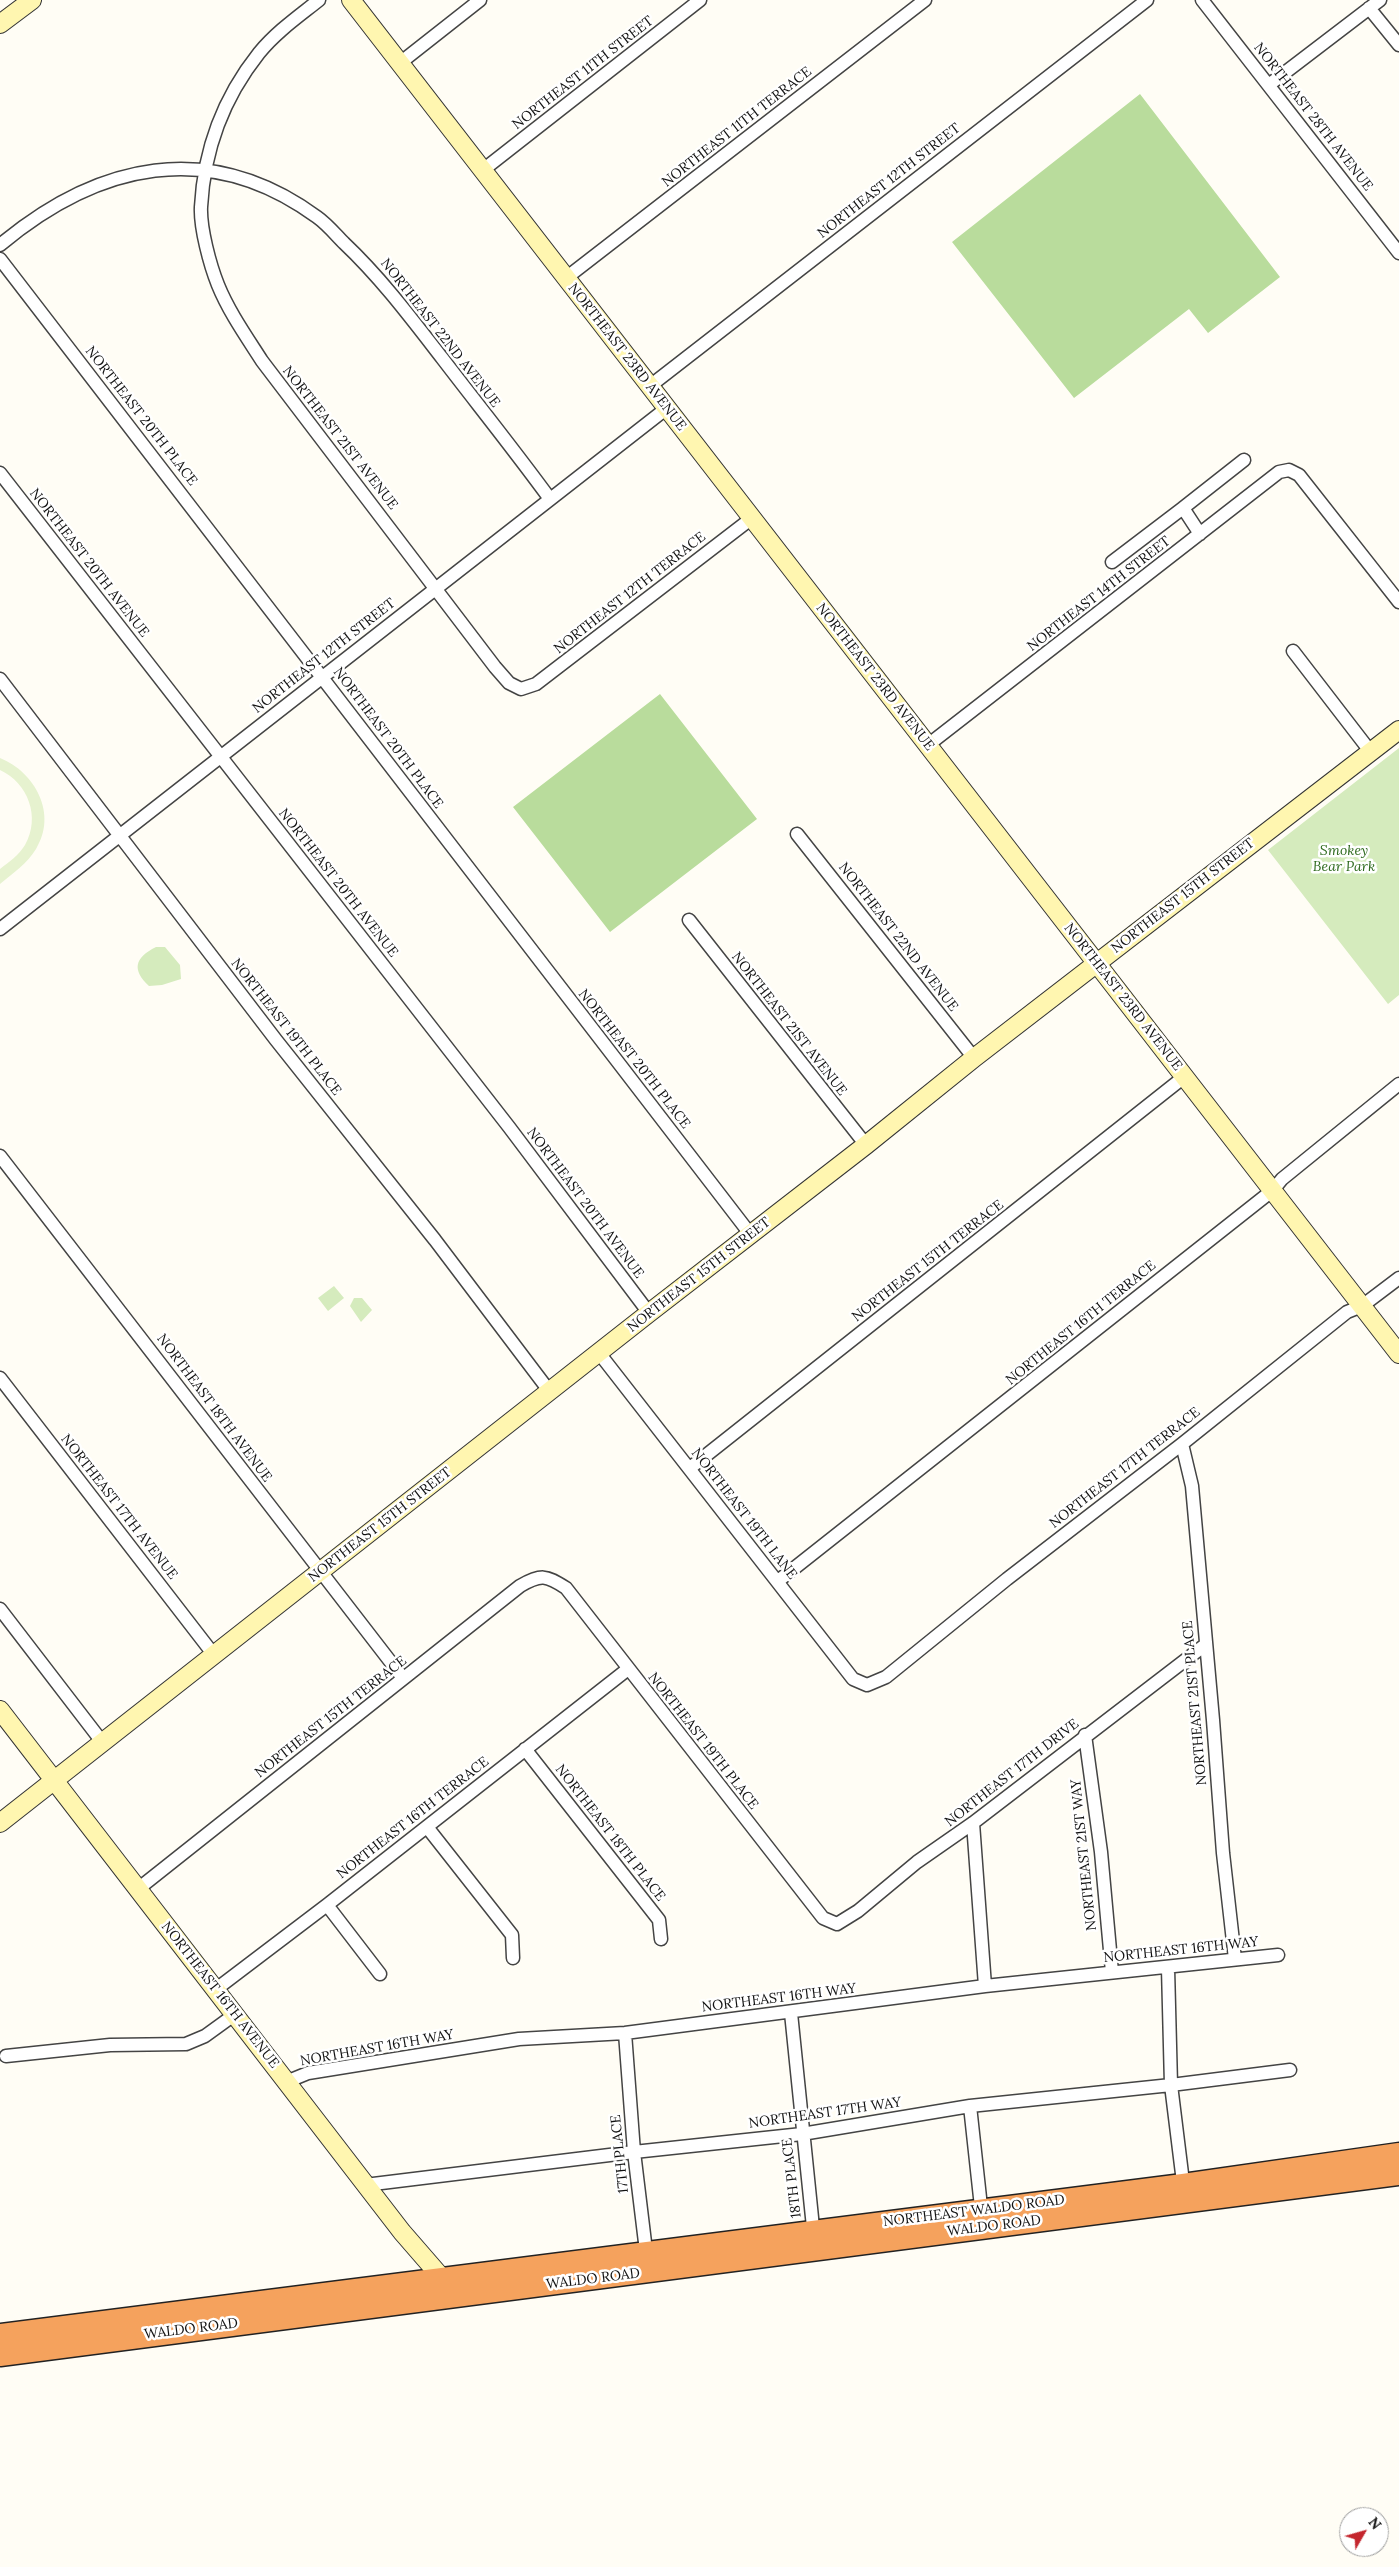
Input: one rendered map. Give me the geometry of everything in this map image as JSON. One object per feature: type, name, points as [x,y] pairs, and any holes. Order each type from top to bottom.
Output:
[{"type":"highway","points":[[1185,2194],[1399,2154]]},
{"type":"highway","points":[[1185,2194],[1399,2174]]},
{"type":"highway","name":"WALDO ROAD","points":[[0,2354],[815,2240],[1185,2194]]},
{"type":"highway","name":"WALDO ROAD","points":[[0,2336],[450,2290],[549,2265],[647,2263]]},
{"type":"street","points":[[0,24],[32,0]]},
{"type":"street","name":"NORTHEAST 21ST AVENUE","points":[[320,0],[284,29],[260,52],[229,98],[213,135],[201,208],[206,243],[218,284],[236,321],[300,413],[509,682],[521,689],[525,688]]},
{"type":"street","name":"NORTHEAST 23RD AVENUE","points":[[351,0],[1399,1354]]},
{"type":"street","points":[[400,63],[480,0]]},
{"type":"street","name":"NORTHEAST 11TH STREET","points":[[483,170],[700,0]]},
{"type":"street","name":"NORTHEAST 11TH TERRACE","points":[[566,278],[925,0]]},
{"type":"street","name":"NORTHEAST 12TH STREET","points":[[650,386],[1147,0]]},
{"type":"street","name":"NORTHEAST 28TH AVENUE","points":[[1202,0],[1270,84],[1399,253]]},
{"type":"street","points":[[1270,84],[1380,0]]},
{"type":"street","points":[[1369,8],[1399,45]]},
{"type":"street","name":"NORTHEAST 22ND AVENUE","points":[[0,245],[20,228],[55,206],[90,188],[162,168],[206,169],[240,177],[284,196],[318,218],[382,281],[550,499]]},
{"type":"street","name":"NORTHEAST 20TH PLACE","points":[[0,259],[751,1235]]},
{"type":"street","name":"NORTHEAST 12TH STREET","points":[[0,929],[667,408]]},
{"type":"street","points":[[1112,562],[1244,460]]},
{"type":"street","name":"NORTHEAST 14TH STREET","points":[[928,745],[1279,472],[1290,470],[1299,475],[1399,602]]},
{"type":"street","name":"NORTHEAST 20TH AVENUE","points":[[0,473],[219,757],[491,1103],[649,1313]]},
{"type":"street","points":[[1183,508],[1200,534]]},
{"type":"street","name":"NORTHEAST 12TH TERRACE","points":[[525,688],[536,684],[752,518]]},
{"type":"street","points":[[1293,651],[1370,751]]},
{"type":"street","name":"NORTHEAST 19TH PLACE","points":[[0,680],[120,834],[276,1040],[435,1240],[550,1392]]},
{"type":"street","name":"NORTHEAST 15TH STREET","points":[[0,1823],[866,1145],[1096,962],[1399,730]]},
{"type":"street","name":"NORTHEAST 22ND AVENUE","points":[[797,834],[974,1058]]},
{"type":"street","name":"NORTHEAST 21ST AVENUE","points":[[689,920],[866,1145]]},
{"type":"street","name":"NORTHEAST 15TH TERRACE","points":[[690,1468],[1184,1077]]},
{"type":"street","name":"NORTHEAST 16TH TERRACE","points":[[778,1581],[1272,1190],[1282,1179],[1399,1084]]},
{"type":"street","name":"NORTHEAST 18TH AVENUE","points":[[0,1156],[403,1678]]},
{"type":"street","name":"NORTHEAST 17TH TERRACE","points":[[870,1684],[886,1677],[1007,1579],[1182,1444],[1347,1312],[1362,1306],[1399,1278]]},
{"type":"street","name":"NORTHEAST 19TH LANE","points":[[599,1354],[690,1468],[853,1679],[870,1684]]},
{"type":"street","name":"NORTHEAST 17TH AVENUE","points":[[0,1378],[214,1655]]},
{"type":"street","name":"NORTHEAST 21ST PLACE","points":[[1182,1444],[1192,1486],[1213,1720],[1222,1853],[1236,1959]]},
{"type":"street","name":"NORTHEAST 19TH PLACE","points":[[546,1577],[550,1577],[566,1588],[822,1918],[837,1924]]},
{"type":"street","name":"NORTHEAST 15TH TERRACE","points":[[138,1889],[520,1586],[535,1578],[546,1577]]},
{"type":"street","points":[[0,1609],[103,1743]]},
{"type":"street","name":"NORTHEAST 17TH DRIVE","points":[[837,1924],[858,1911],[917,1862],[973,1823],[1205,1644]]},
{"type":"street","name":"NORTHEAST 16TH TERRACE","points":[[215,1990],[327,1905],[628,1669]]},
{"type":"street","name":"NORTHEAST 16TH AVENUE","points":[[0,1710],[365,2185],[450,2290]]},
{"type":"street","name":"NORTHEAST 21ST WAY","points":[[1085,1735],[1101,1852],[1112,1972]]},
{"type":"street","name":"NORTHEAST 18TH PLACE","points":[[525,1749],[659,1920],[661,1939]]},
{"type":"street","points":[[973,1823],[985,1986]]},
{"type":"street","points":[[427,1827],[512,1935],[513,1958]]},
{"type":"street","points":[[327,1905],[380,1974]]},
{"type":"street","name":"NORTHEAST 16TH WAY","points":[[286,2082],[308,2073],[519,2039],[625,2033],[791,2013],[985,1986],[1278,1955]]},
{"type":"street","points":[[1168,1968],[1171,2086],[1185,2194]]},
{"type":"street","name":"18TH PLACE","points":[[791,2013],[802,2134],[815,2240]]},
{"type":"street","points":[[6,2056],[110,2045],[186,2044],[205,2036],[234,2014]]},
{"type":"street","name":"17TH PLACE","points":[[625,2033],[634,2152],[647,2263]]},
{"type":"street","name":"NORTHEAST 17TH WAY","points":[[365,2185],[634,2152],[802,2134],[970,2106],[1171,2086],[1290,2070]]},
{"type":"street","points":[[970,2106],[982,2219]]},
{"type":"green space","points":[[1140,94],[1280,277],[1208,333],[1189,309],[1074,398],[952,242]]},
{"type":"green space","points":[[660,694],[757,819],[610,932],[513,807]]},
{"type":"green space","name":"Smokey Bear Park","points":[[1399,748],[1399,995],[1388,1004],[1268,850]]},
{"type":"green space","points":[[0,758],[12,764],[33,784],[44,809],[45,822],[42,836],[36,849],[20,868],[0,884],[0,869],[23,849],[30,834],[32,812],[29,802],[18,783],[0,770]]},
{"type":"green space","points":[[156,947],[165,947],[180,965],[181,979],[162,985],[149,986],[140,975],[138,965],[140,960],[143,955]]},
{"type":"green space","points":[[334,1286],[344,1298],[328,1311],[318,1298]]},
{"type":"green space","points":[[354,1298],[362,1298],[372,1310],[361,1322],[350,1306]]}]
